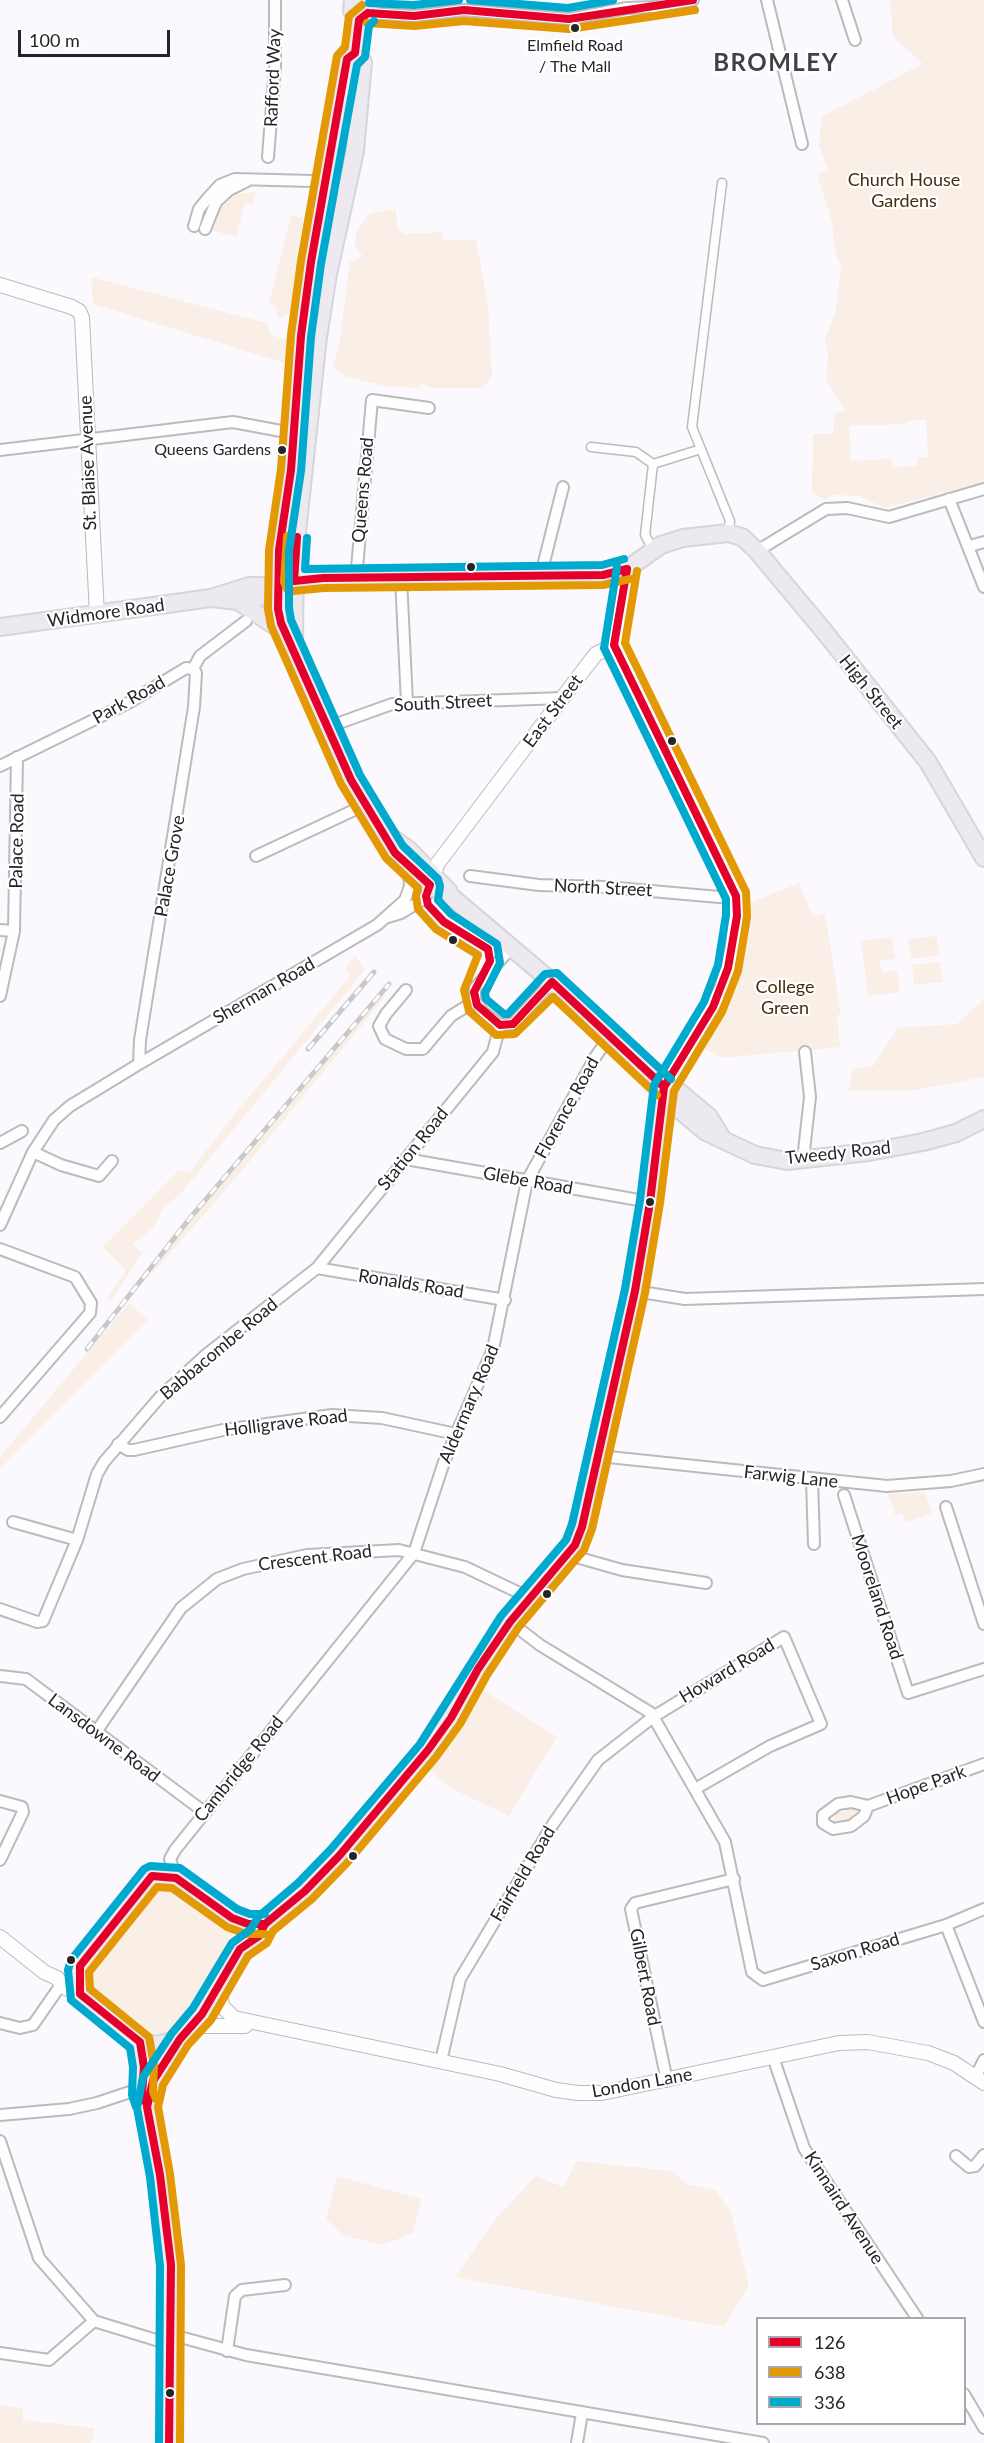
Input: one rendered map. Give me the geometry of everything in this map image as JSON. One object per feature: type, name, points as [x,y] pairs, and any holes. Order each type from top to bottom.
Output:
[{"type":"main road","points":[[353,0],[352,11],[366,11],[355,53]]},
{"type":"main road","name":"Tweedy Road","points":[[294,648],[294,581],[321,312],[332,251],[348,190],[355,151],[363,62],[355,53],[347,59],[304,310],[291,470],[279,550],[278,590],[279,616],[284,632],[294,648],[351,780],[365,805],[395,853],[409,869],[430,885],[453,897],[512,946],[664,1087],[670,1102],[706,1132],[772,1159],[803,1160],[869,1152],[956,1133],[984,1133]]},
{"type":"main road","points":[[627,569],[652,549],[683,538],[735,535]]},
{"type":"main road","name":"High Street","points":[[735,535],[758,551],[928,762],[984,858]]},
{"type":"main road","name":"Widmore Road","points":[[211,598],[238,601],[266,596],[294,581],[608,574],[627,569]]},
{"type":"main road","name":"Widmore Road","points":[[0,627],[211,598],[249,586],[278,590]]},
{"type":"main road","points":[[238,601],[284,632]]},
{"type":"main road","name":"Tweedy Road","points":[[383,831],[409,850],[430,885]]},
{"type":"main road","points":[[240,1949],[259,1936],[265,1924],[305,1891],[339,1856],[428,1750],[451,1718],[478,1669],[510,1622],[569,1555],[582,1527],[634,1291],[650,1202],[664,1087]]},
{"type":"main road","name":"Tweedy Road","points":[[664,1087],[678,1091],[709,1117],[723,1140]]},
{"type":"main road","points":[[659,1127],[673,1119],[688,1119]]},
{"type":"main road","name":"Tweedy Road","points":[[956,1133],[984,1119]]},
{"type":"main road","points":[[183,2036],[157,2045],[140,2042],[80,1994],[78,1970],[152,1876],[176,1878],[232,1918],[248,1924],[265,1924]]},
{"type":"main road","points":[[147,2107],[153,2082],[183,2036],[202,2014],[240,1949],[241,1937],[232,1918]]},
{"type":"main road","points":[[140,2042],[144,2067],[142,2088],[166,2220],[171,2265],[169,2443]]},
{"type":"street","name":"Rafford Way","points":[[268,157],[275,67],[275,0]]},
{"type":"street","points":[[366,11],[414,16],[464,5],[569,19],[627,8],[653,7],[693,0]]},
{"type":"street","points":[[767,0],[802,144]]},
{"type":"street","points":[[842,0],[855,40]]},
{"type":"street","points":[[198,226],[199,209],[220,185],[235,179],[326,183],[348,190]]},
{"type":"street","points":[[722,183],[695,387],[692,428],[735,535]]},
{"type":"street","name":"St. Blaise Avenue","points":[[0,285],[79,311],[82,318],[97,615]]},
{"type":"street","name":"Queens Road","points":[[356,579],[372,400],[429,408]]},
{"type":"street","points":[[0,450],[233,422],[281,432]]},
{"type":"street","points":[[591,447],[636,452],[653,464]]},
{"type":"street","points":[[653,464],[701,449]]},
{"type":"street","points":[[652,549],[645,535],[653,464]]},
{"type":"street","points":[[541,574],[563,487]]},
{"type":"street","points":[[758,551],[826,509],[847,508],[889,517],[984,489]]},
{"type":"street","points":[[949,498],[970,546],[984,587]]},
{"type":"street","points":[[970,546],[984,542]]},
{"type":"street","points":[[627,569],[614,645],[736,896],[733,948],[722,989],[664,1087]]},
{"type":"street","points":[[401,579],[407,703]]},
{"type":"street","name":"Park Road","points":[[0,766],[130,702],[186,668],[193,669],[200,656],[246,621]]},
{"type":"street","name":"East Street","points":[[430,885],[438,863],[596,654],[614,645]]},
{"type":"street","name":"Palace Grove","points":[[139,1064],[140,1040],[194,707],[196,673],[193,669]]},
{"type":"street","name":"South Street","points":[[328,728],[392,704],[563,698]]},
{"type":"street","name":"Palace Road","points":[[0,996],[14,931],[17,757]]},
{"type":"street","points":[[256,856],[365,805]]},
{"type":"street","name":"Sherman Road","points":[[0,1225],[33,1152],[54,1120],[70,1106],[337,949],[387,917],[405,900],[410,886],[409,869]]},
{"type":"street","name":"North Street","points":[[470,876],[539,885],[606,887],[719,897],[736,896]]},
{"type":"street","name":"Sherman Road","points":[[387,917],[407,910],[430,885]]},
{"type":"street","points":[[0,930],[14,931]]},
{"type":"street","points":[[512,946],[475,988],[475,1001],[483,1012],[501,1025],[507,1026],[518,1022],[552,982]]},
{"type":"street","points":[[406,990],[381,1020],[379,1026],[385,1039],[405,1049],[423,1049],[451,1016],[475,1001]]},
{"type":"street","name":"Station Road","points":[[317,1268],[493,1052],[501,1025]]},
{"type":"street","name":"Florence Road","points":[[527,1181],[596,1056],[610,1036]]},
{"type":"street","points":[[803,1160],[810,1097],[805,1052]]},
{"type":"street","points":[[0,1143],[22,1131]]},
{"type":"street","points":[[33,1152],[61,1165],[99,1176],[112,1161]]},
{"type":"street","name":"Glebe Road","points":[[406,1159],[650,1202]]},
{"type":"street","name":"Aldermary Road","points":[[414,1553],[456,1434],[490,1358],[505,1300],[527,1181]]},
{"type":"street","points":[[0,1249],[75,1277],[91,1303],[90,1313],[0,1417]]},
{"type":"street","name":"Ronalds Road","points":[[317,1268],[505,1300]]},
{"type":"street","name":"Babbacombe Road","points":[[0,1609],[37,1622],[44,1621],[77,1540],[97,1474],[118,1444],[160,1397],[207,1354],[317,1268]]},
{"type":"street","points":[[634,1291],[685,1299],[984,1289]]},
{"type":"street","name":"Holligrave Road","points":[[118,1444],[135,1450],[223,1430],[332,1415],[382,1418],[456,1434]]},
{"type":"street","name":"Farwig Lane","points":[[599,1456],[887,1486],[951,1481],[984,1474]]},
{"type":"street","points":[[812,1479],[814,1544]]},
{"type":"street","name":"Mooreland Road","points":[[842,1500],[908,1693],[984,1669]]},
{"type":"street","points":[[946,1507],[984,1624]]},
{"type":"street","points":[[13,1522],[77,1540]]},
{"type":"street","name":"Crescent Road","points":[[96,1732],[182,1608],[217,1580],[252,1566],[308,1556],[375,1550],[414,1553],[465,1567],[530,1598]]},
{"type":"street","name":"Cambridge Road","points":[[176,1878],[170,1859],[203,1811],[414,1553]]},
{"type":"street","points":[[569,1555],[621,1570],[706,1584]]},
{"type":"street","points":[[510,1622],[540,1645],[651,1713],[724,1842],[734,1879]]},
{"type":"street","name":"Howard Road","points":[[653,1717],[784,1637],[821,1724],[770,1746],[695,1789]]},
{"type":"street","name":"Lansdowne Road","points":[[0,1676],[26,1679],[203,1811]]},
{"type":"street","name":"Fairfield Road","points":[[441,2061],[460,1979],[553,1824],[598,1760],[653,1717]]},
{"type":"street","name":"Hope Park","points":[[868,1806],[984,1764]]},
{"type":"street","points":[[0,1801],[22,1807],[22,1812],[0,1860]]},
{"type":"street","name":"Saxon Road","points":[[734,1879],[752,1972],[763,1980],[946,1925],[984,1909]]},
{"type":"street","name":"Gilbert Road","points":[[667,2081],[631,1910],[634,1903],[734,1879]]},
{"type":"street","points":[[946,1925],[984,2022]]},
{"type":"street","points":[[1,1941],[80,1994]]},
{"type":"street","points":[[0,2023],[20,2028],[33,2025],[61,1983],[78,1970]]},
{"type":"street","points":[[219,1986],[221,2001],[229,2016],[259,2025]]},
{"type":"street","points":[[183,2036],[200,2026],[259,2025]]},
{"type":"street","name":"London Lane","points":[[259,2025],[441,2061],[578,2093],[602,2093],[667,2081],[838,2043],[868,2042],[928,2053],[954,2063],[980,2080]]},
{"type":"street","name":"Kinnaird Avenue","points":[[773,2057],[804,2148],[916,2317]]},
{"type":"street","points":[[980,2080],[984,2060]]},
{"type":"street","points":[[0,2115],[69,2109],[97,2103],[142,2088]]},
{"type":"street","points":[[0,2141],[39,2258],[94,2321],[227,2351],[764,2443]]},
{"type":"street","points":[[956,2156],[969,2167],[975,2166],[984,2155]]},
{"type":"street","points":[[227,2351],[235,2296],[242,2290],[285,2285]]},
{"type":"street","points":[[0,2353],[49,2360],[94,2321]]},
{"type":"street","points":[[966,2397],[984,2428]]},
{"type":"street","points":[[577,2443],[582,2413]]},
{"type":"green space","name":"Church House Gardens","points":[[890,0],[984,0],[984,482],[885,508],[859,496],[833,495],[825,500],[812,493],[813,434],[833,434],[835,413],[846,411],[826,380],[828,357],[825,339],[836,311],[841,267],[835,251],[832,223],[817,174],[828,170],[819,145],[822,116],[923,64],[893,37]],"holes":[[[926,420],[928,457],[917,458],[918,466],[894,467],[890,459],[851,461],[849,426],[906,424],[907,421]]]},
{"type":"green space","points":[[256,192],[253,204],[245,203],[236,237],[210,230],[216,213],[236,194]]},
{"type":"green space","points":[[396,209],[397,228],[404,234],[442,232],[443,240],[476,240],[488,305],[492,377],[482,388],[432,388],[422,383],[419,388],[385,386],[345,376],[333,366],[340,340],[350,261],[354,262],[362,255],[355,246],[356,232],[370,213]]},
{"type":"green space","points":[[291,215],[304,218],[299,244],[295,313],[278,318],[275,305],[269,304]]},
{"type":"green space","points":[[91,277],[267,323],[271,335],[291,341],[288,364],[93,304]]},
{"type":"green space","name":"College Green","points":[[799,883],[813,917],[825,913],[841,1014],[837,1015],[840,1047],[720,1058],[700,1046],[727,1002],[738,975],[746,908],[750,903]]},
{"type":"green space","points":[[937,936],[939,955],[911,959],[908,939]]},
{"type":"green space","points":[[892,937],[895,959],[882,960],[879,964],[883,972],[897,970],[900,992],[868,996],[861,941]]},
{"type":"green space","points":[[355,956],[365,970],[182,1192],[163,1209],[154,1227],[133,1245],[142,1253],[112,1300],[106,1298],[126,1271],[103,1247],[179,1170],[190,1172],[228,1122],[350,976],[346,967]]},
{"type":"green space","points":[[940,962],[943,982],[914,985],[912,965]]},
{"type":"green space","points":[[383,993],[386,996],[240,1173],[145,1282],[178,1235]]},
{"type":"green space","points":[[984,999],[984,1077],[916,1090],[849,1091],[852,1069],[873,1066],[898,1028],[957,1024]]},
{"type":"green space","points":[[129,1303],[148,1320],[0,1469],[0,1457]]},
{"type":"green space","points":[[925,1492],[932,1514],[906,1522],[902,1513],[895,1515],[888,1494]]},
{"type":"green space","points":[[478,1687],[557,1737],[509,1816],[451,1788],[423,1766],[448,1737]]},
{"type":"green space","points":[[855,1808],[859,1810],[858,1815],[847,1822],[834,1824],[832,1822],[836,1813]]},
{"type":"green space","points":[[157,1886],[173,1890],[223,1923],[232,1932],[234,1938],[231,1950],[203,2002],[184,2024],[167,2035],[150,2035],[89,1992],[82,1981],[87,1964],[144,1896]]},
{"type":"green space","points":[[577,2161],[672,2171],[687,2184],[715,2190],[730,2210],[749,2285],[724,2327],[455,2277],[496,2218],[536,2176],[563,2187]]},
{"type":"green space","points":[[337,2176],[421,2199],[413,2233],[383,2245],[342,2235],[326,2219]]},
{"type":"green space","points":[[0,2405],[23,2409],[23,2420],[95,2428],[91,2443],[0,2443]]},
{"type":"railway","points":[[308,1049],[374,972]]},
{"type":"railway","points":[[87,1349],[190,1218],[389,984]]},
{"type":"transit line","name":"336","points":[[369,3],[414,5],[459,0]]},
{"type":"transit line","name":"336","points":[[470,0],[568,8],[613,0]]},
{"type":"transit line","name":"126","points":[[368,13],[414,16],[464,10],[569,19],[693,0]]},
{"type":"transit line","name":"638","points":[[362,5],[349,16],[345,47],[337,56],[301,261],[291,335],[281,469],[269,550],[268,609],[271,626],[341,784],[386,858],[418,888],[416,896],[418,909],[436,929],[478,955],[464,990],[469,1011],[496,1035],[515,1034],[553,997],[657,1095]]},
{"type":"transit line","name":"638","points":[[367,23],[414,26],[464,21],[569,29],[695,10]]},
{"type":"transit line","name":"126","points":[[368,13],[359,20],[355,53],[347,59],[311,262],[301,336],[291,470],[279,550],[278,609],[281,623],[351,780],[395,853],[430,885],[426,896],[428,905],[444,922],[488,949],[490,961],[474,992],[477,1005],[500,1025],[513,1024],[552,982],[664,1087]]},
{"type":"transit line","name":"336","points":[[374,21],[369,26],[365,57],[357,65],[321,264],[311,337],[301,471],[289,551],[291,620],[360,775],[403,846],[438,879],[440,886],[438,900],[451,914],[497,944],[500,963],[485,993],[486,999],[504,1014],[508,1014],[545,974],[557,973],[671,1079]]},
{"type":"transit line","name":"638","points":[[287,536],[284,582],[287,589],[293,591],[324,588],[603,585],[630,579]]},
{"type":"transit line","name":"126","points":[[297,537],[294,581],[323,578],[603,575],[627,569]]},
{"type":"transit line","name":"336","points":[[307,538],[305,569],[602,565],[624,559]]},
{"type":"transit line","name":"336","points":[[159,2443],[160,2266],[150,2177],[137,2108],[143,2077],[172,2033],[193,2008],[232,1943],[251,1929],[258,1917],[298,1883],[331,1849],[420,1744],[501,1616],[566,1540],[572,1524],[625,1289],[640,1200],[654,1085],[704,1002],[718,965],[726,915],[726,899],[604,648],[617,567]]},
{"type":"transit line","name":"126","points":[[169,2443],[171,2265],[160,2175],[147,2107],[153,2081],[180,2039],[202,2014],[240,1949],[259,1936],[265,1924],[305,1891],[339,1856],[428,1750],[451,1718],[478,1669],[510,1622],[575,1545],[582,1527],[635,1291],[650,1202],[664,1087],[713,1007],[728,968],[737,916],[736,896],[614,645],[627,569]]},
{"type":"transit line","name":"638","points":[[180,2443],[181,2265],[170,2174],[158,2107],[163,2085],[188,2045],[211,2020],[248,1956],[267,1943],[273,1931],[312,1899],[347,1863],[436,1757],[460,1724],[487,1675],[518,1628],[584,1550],[592,1529],[645,1293],[660,1203],[674,1091],[722,1012],[738,971],[747,917],[746,892],[625,643],[637,571]]},
{"type":"transit line","name":"336","points":[[136,2107],[132,2095],[133,2067],[130,2048],[71,2000],[68,1970],[71,1960],[144,1869],[150,1866],[180,1868],[237,1909],[250,1914],[265,1914]]},
{"type":"transit line","name":"126","points":[[146,2103],[142,2094],[144,2067],[140,2042],[80,1994],[80,1966],[152,1876],[176,1878],[232,1918],[248,1924],[265,1924]]},
{"type":"transit line","name":"638","points":[[156,2099],[153,2092],[154,2065],[149,2037],[90,1989],[89,1972],[157,1887],[172,1888],[227,1927],[246,1934],[265,1934]]},
{"type":"place","name":"Elmfield Road / The Mall","points":[[575,28]]},
{"type":"place","name":"Queens Gardens","points":[[282,450]]},
{"type":"district","name":"BROMLEY","points":[[776,63]]}]
